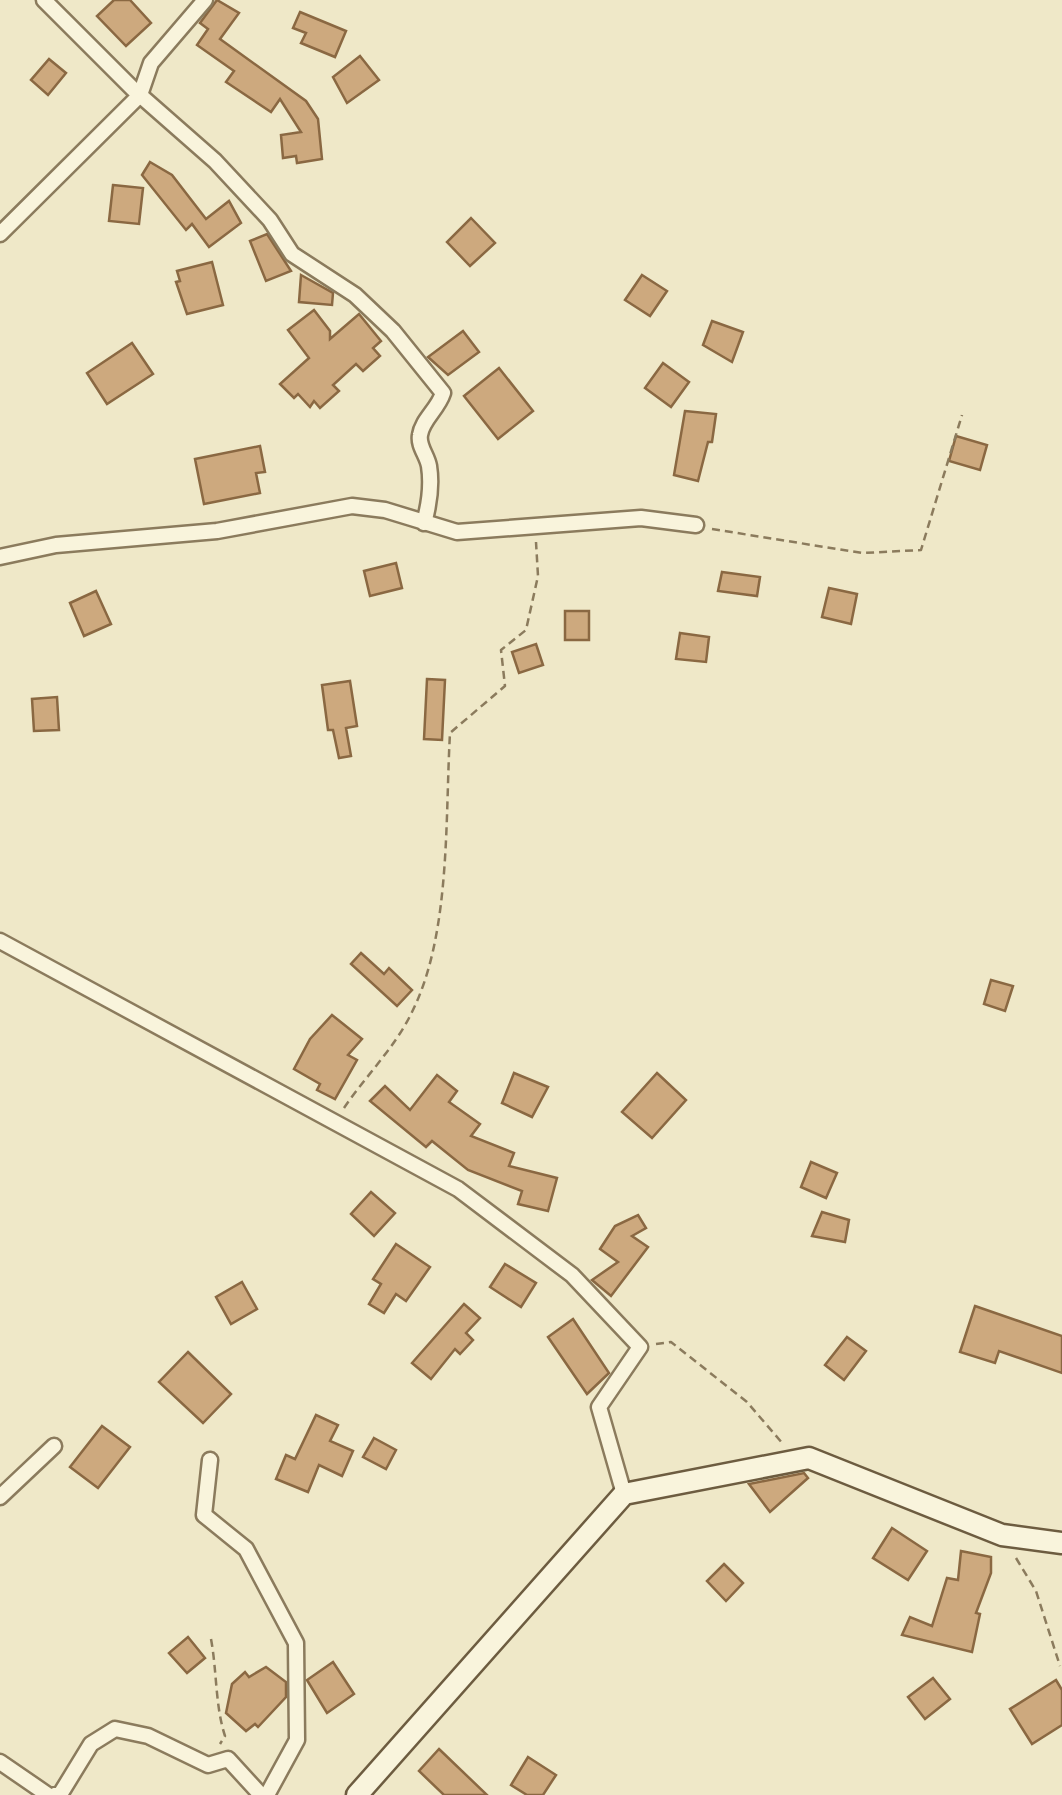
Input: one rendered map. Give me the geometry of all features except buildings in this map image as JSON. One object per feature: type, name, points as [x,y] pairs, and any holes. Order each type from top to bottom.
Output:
[{"type":"street","points":[[44,0],[140,95],[215,161],[270,220],[292,254],[355,294],[432,374],[443,393],[438,410],[422,426],[418,441],[428,461],[430,483],[424,523]]},
{"type":"street","points":[[0,234],[140,95],[151,63],[205,0]]},
{"type":"street","points":[[0,556],[56,545],[217,531],[352,506],[385,510],[458,532],[641,518],[696,525]]},
{"type":"street","points":[[0,941],[458,1189],[572,1275],[640,1347],[599,1407],[624,1494]]},
{"type":"street","points":[[0,1496],[54,1446]]},
{"type":"street","points":[[356,1795],[624,1494],[809,1458],[1002,1535],[1062,1543]]},
{"type":"street","points":[[0,1762],[52,1795],[61,1793],[91,1744],[115,1729],[148,1736],[208,1765],[228,1759],[264,1795],[297,1740],[296,1643],[246,1549],[204,1515],[210,1460]]},
{"type":"path","points":[[696,525],[862,553],[921,550],[962,415]]},
{"type":"path","points":[[335,1122],[410,1018],[429,972],[438,917],[450,734],[505,686],[501,650],[526,630],[538,576],[536,527]]},
{"type":"path","points":[[640,1347],[672,1342],[712,1370],[747,1402],[797,1460]]},
{"type":"path","points":[[1002,1535],[1036,1591],[1060,1666]]},
{"type":"path","points":[[208,1765],[225,1736],[218,1714],[219,1683],[210,1638]]}]
